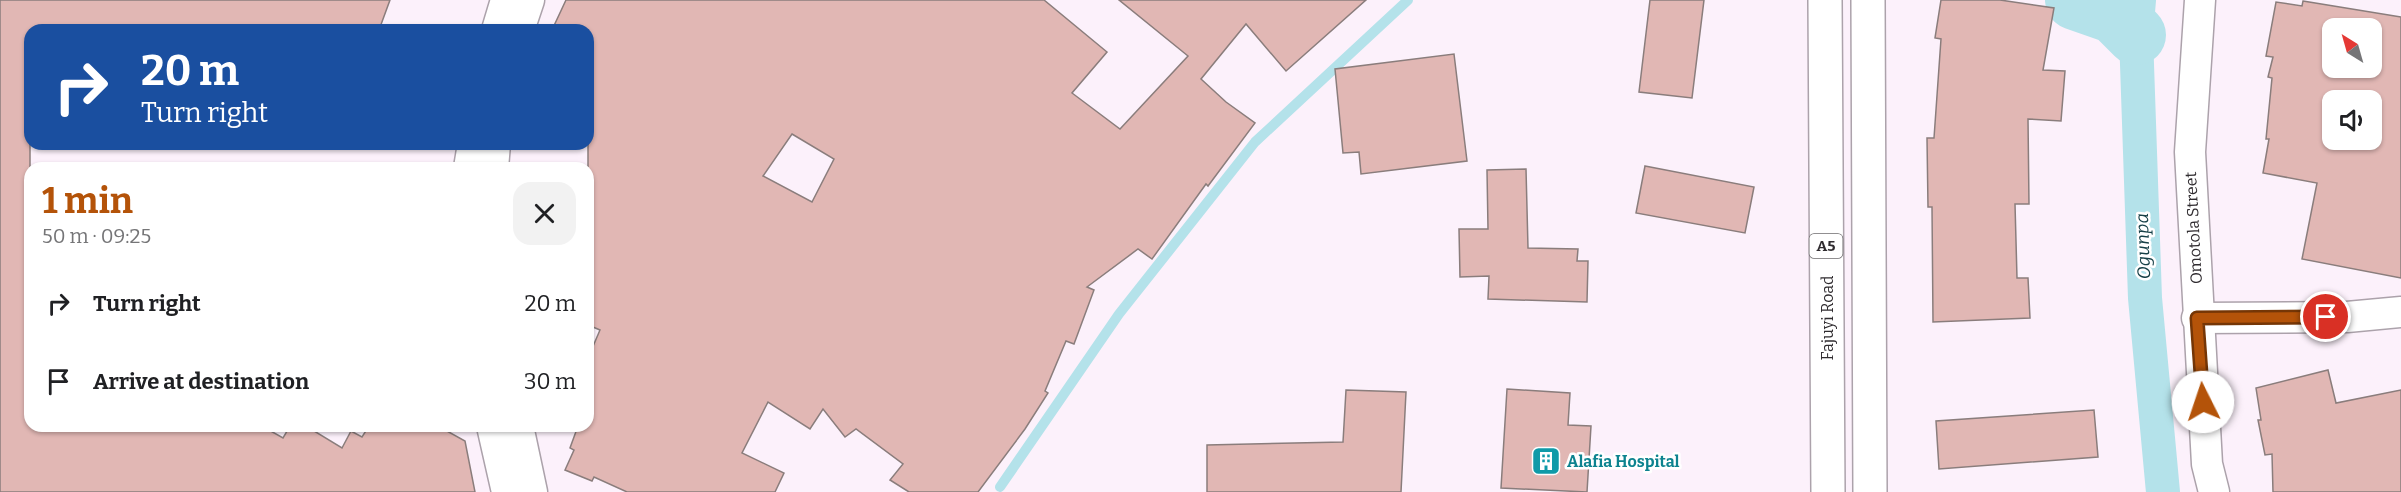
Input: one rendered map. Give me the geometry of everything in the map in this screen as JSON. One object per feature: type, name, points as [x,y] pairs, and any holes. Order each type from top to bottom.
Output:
[{"type":"highway","name":"Fajuyi Road","points":[[1825,0],[1828,492]]},
{"type":"highway","points":[[1868,0],[1870,492]]},
{"type":"street","points":[[499,24],[506,0]]},
{"type":"street","points":[[521,24],[529,0]]},
{"type":"street","name":"Omotola Street","points":[[2200,0],[2190,152],[2197,318],[2207,464],[2214,492]]},
{"type":"street","points":[[2197,318],[2347,317],[2401,312]]},
{"type":"street","points":[[493,432],[507,492]]},
{"type":"street","points":[[519,432],[532,492]]},
{"type":"building","points":[[0,0],[390,0],[381,24],[24,24],[24,150],[30,150],[30,162],[24,162],[24,432],[272,432],[283,438],[286,432],[316,432],[342,448],[350,432],[362,437],[365,432],[449,432],[465,441],[475,492],[0,492]]},
{"type":"building","points":[[566,0],[1044,0],[1107,52],[1072,93],[1120,129],[1188,56],[1119,0],[1366,0],[1286,71],[1246,24],[1201,79],[1226,102],[1255,123],[1208,186],[1206,184],[1152,259],[1138,249],[1087,287],[1094,290],[1074,344],[1066,341],[1045,391],[1048,393],[1025,429],[978,492],[909,492],[890,480],[903,464],[856,429],[845,437],[823,409],[810,429],[768,402],[742,453],[784,473],[775,492],[627,492],[594,477],[592,481],[565,470],[574,450],[570,448],[576,432],[594,432],[594,344],[600,330],[594,328],[594,162],[588,162],[588,150],[594,150],[594,24],[555,24]],"holes":[[[792,134],[834,159],[812,202],[763,176]]]},
{"type":"building","points":[[1650,0],[1704,0],[1692,98],[1639,92]]},
{"type":"building","points":[[1941,0],[2000,0],[2054,8],[2043,70],[2065,71],[2061,121],[2028,119],[2029,204],[2015,204],[2017,278],[2028,278],[2030,318],[1933,322],[1932,207],[1928,207],[1927,138],[1934,138],[1941,39],[1935,38]]},
{"type":"building","points":[[2303,1],[2401,17],[2401,278],[2302,259],[2317,183],[2263,173],[2269,139],[2266,139],[2272,78],[2268,77],[2273,57],[2266,56],[2276,2],[2302,6]]},
{"type":"building","points":[[1454,54],[1467,161],[1361,174],[1359,152],[1343,153],[1335,69]]},
{"type":"building","points":[[1645,166],[1754,187],[1745,233],[1636,213]]},
{"type":"building","points":[[1526,169],[1528,248],[1578,249],[1577,261],[1588,261],[1587,302],[1488,299],[1489,276],[1460,277],[1459,229],[1488,229],[1487,170]]},
{"type":"building","points":[[2328,370],[2336,403],[2401,390],[2401,492],[2273,492],[2272,454],[2265,455],[2258,420],[2261,420],[2256,388]]},
{"type":"building","name":"Alafia Hospital","points":[[1507,389],[1570,393],[1568,425],[1591,426],[1587,492],[1501,488]]},
{"type":"building","points":[[1346,390],[1406,392],[1401,492],[1207,492],[1207,445],[1343,442]]},
{"type":"building","points":[[2094,410],[2098,457],[1939,469],[1936,421]]},
{"type":"waterway","points":[[1000,487],[1119,314],[1255,142],[1408,0]]},
{"type":"waterway","points":[[2075,0],[2115,14],[2136,35]]},
{"type":"waterway","name":"Ogunpa","points":[[2139,0],[2136,35],[2145,298],[2163,492]]},
{"type":"place","name":"Alafia Hospital","points":[[1546,461]]},
{"type":"route","points":[[2203,402],[2197,318],[2326,317]]}]
